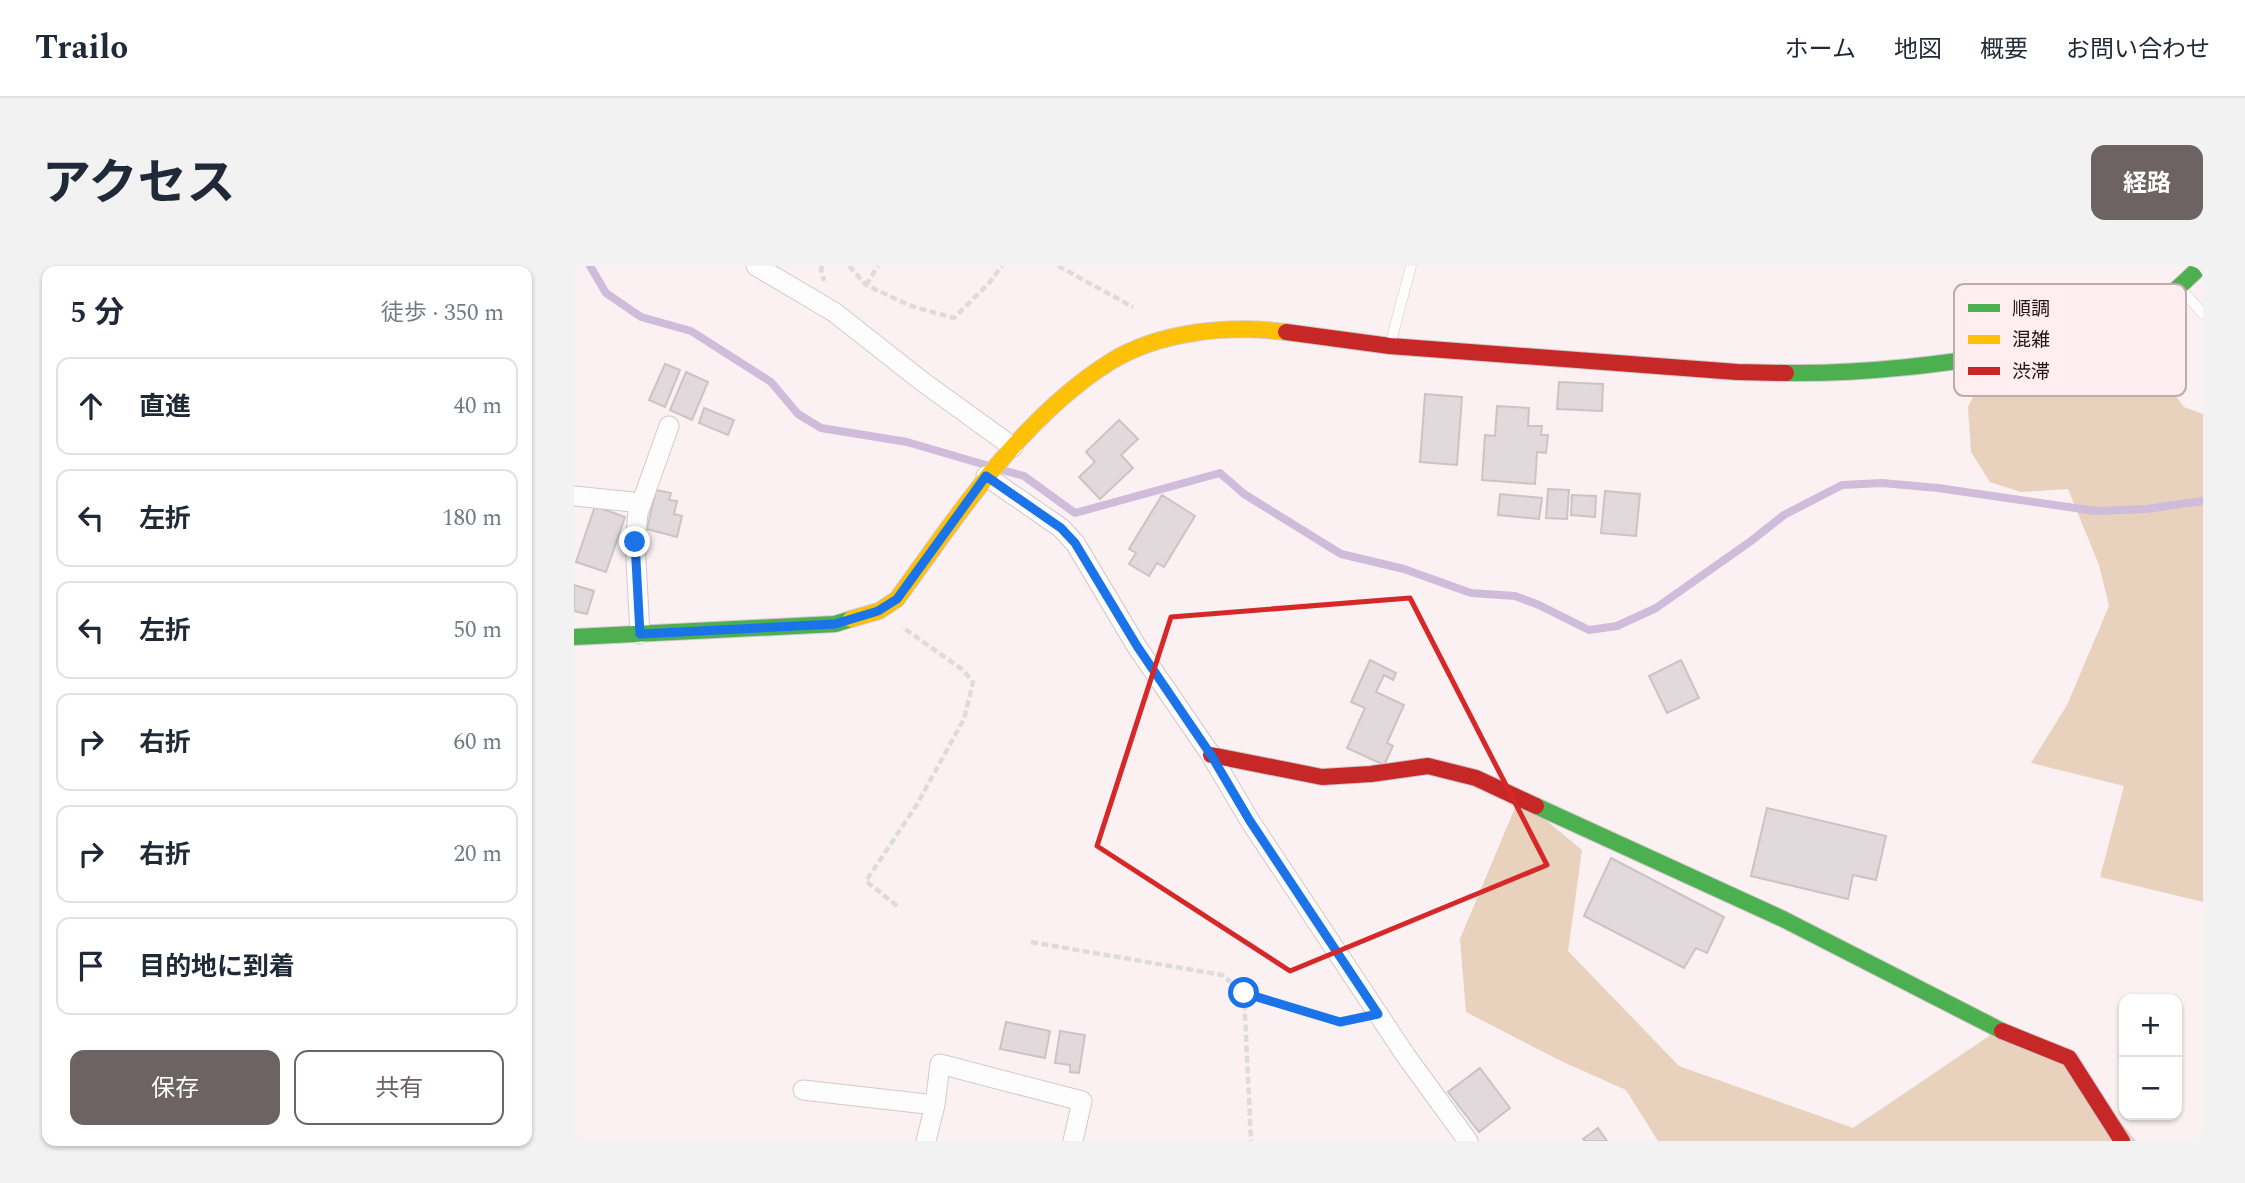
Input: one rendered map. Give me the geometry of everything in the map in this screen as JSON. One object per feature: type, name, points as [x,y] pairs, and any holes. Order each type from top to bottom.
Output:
[{"type":"street","points":[[756,266],[834,312],[923,382],[1013,447]]},
{"type":"street","points":[[2182,284],[2201,266]]},
{"type":"street","points":[[574,638],[835,624],[878,611],[897,599],[986,476],[1068,392],[1112,361],[1152,344],[1199,331],[1254,328],[1390,346],[1737,372],[1842,374],[1954,362]]},
{"type":"street","points":[[640,634],[635,542],[638,513],[668,426]]},
{"type":"street","points":[[986,476],[1061,528],[1075,543],[1137,646],[1211,755],[1250,821],[1378,1014],[1468,1141]]},
{"type":"street","points":[[574,496],[642,503]]},
{"type":"street","points":[[1211,755],[1322,777],[1428,766],[1476,778],[1783,919],[1997,1030],[2069,1058],[2122,1141]]},
{"type":"street","points":[[926,1141],[935,1105],[940,1064],[1082,1101],[1073,1141]]},
{"type":"street","points":[[803,1090],[935,1105]]},
{"type":"lane","points":[[1390,346],[1411,266]]},
{"type":"lane","points":[[2186,295],[2203,314]]},
{"type":"path","points":[[849,266],[866,285],[911,306],[954,318],[1002,266]]},
{"type":"path","points":[[866,285],[878,266]]},
{"type":"path","points":[[1058,266],[1133,307]]},
{"type":"path","points":[[878,611],[963,670],[974,682],[964,719],[916,806],[866,881],[897,906]]},
{"type":"path","points":[[1031,942],[1222,975],[1244,993],[1340,1022],[1378,1014]]},
{"type":"path","points":[[1244,993],[1251,1141]]},
{"type":"highlighted area","points":[[1410,598],[1547,865],[1290,971],[1097,846],[1171,617]]},
{"type":"shaded area","points":[[1974,396],[2176,396],[2184,407],[2203,414],[2203,902],[2100,877],[2124,786],[2031,763],[2067,705],[2109,606],[2099,565],[2068,489],[2021,492],[1990,482],[1971,452],[1968,407]]},
{"type":"shaded area","points":[[1519,798],[1582,850],[1568,951],[1679,1066],[1853,1128],[1998,1030],[2069,1058],[2136,1141],[1658,1141],[1626,1090],[1561,1061],[1466,1012],[1460,939]]},
{"type":"building","points":[[665,364],[680,370],[665,407],[649,400]]},
{"type":"building","points":[[686,372],[708,382],[692,420],[670,410]]},
{"type":"building","points":[[1559,382],[1603,384],[1602,411],[1557,409]]},
{"type":"building","points":[[1425,394],[1462,397],[1457,465],[1420,462]]},
{"type":"building","points":[[1497,406],[1529,408],[1528,426],[1542,426],[1541,435],[1548,435],[1546,453],[1537,452],[1535,484],[1482,480],[1485,435],[1495,436]]},
{"type":"building","points":[[704,408],[734,420],[728,435],[699,423]]},
{"type":"building","points":[[1119,420],[1138,439],[1121,455],[1133,468],[1100,499],[1079,477],[1095,462],[1086,452]]},
{"type":"building","points":[[1548,489],[1569,490],[1567,519],[1546,518]]},
{"type":"building","points":[[656,490],[671,493],[669,500],[677,501],[674,514],[682,516],[677,537],[647,529]]},
{"type":"building","points":[[1605,491],[1640,494],[1636,536],[1601,533]]},
{"type":"building","points":[[1500,494],[1542,498],[1539,519],[1498,515]]},
{"type":"building","points":[[1162,495],[1195,516],[1164,567],[1157,563],[1149,576],[1129,564],[1136,553],[1129,549]]},
{"type":"building","points":[[1572,495],[1596,496],[1595,517],[1571,515]]},
{"type":"building","points":[[595,506],[625,517],[606,572],[576,562]]},
{"type":"building","points":[[574,585],[594,591],[587,614],[574,611]]},
{"type":"building","points":[[1370,660],[1396,673],[1393,680],[1384,675],[1376,692],[1404,705],[1387,743],[1393,746],[1384,765],[1347,748],[1365,708],[1351,702]]},
{"type":"building","points":[[1681,660],[1699,698],[1667,713],[1649,676]]},
{"type":"building","points":[[1767,808],[1886,836],[1876,880],[1853,875],[1848,899],[1751,876]]},
{"type":"building","points":[[1611,858],[1724,917],[1707,953],[1696,948],[1684,968],[1584,916]]},
{"type":"building","points":[[1006,1022],[1050,1031],[1045,1058],[1000,1049]]},
{"type":"building","points":[[1060,1031],[1085,1035],[1079,1073],[1070,1072],[1070,1065],[1055,1063]]},
{"type":"building","points":[[1480,1068],[1510,1108],[1479,1132],[1448,1092]]},
{"type":"building","points":[[1598,1128],[1607,1141],[1583,1139]]},
{"type":"waterway","points":[[590,266],[606,293],[641,317],[691,331],[771,382],[798,414],[821,428],[907,442],[989,466]]},
{"type":"waterway","points":[[1002,470],[1024,476],[1075,513],[1220,473],[1244,494],[1341,554],[1404,569],[1471,593],[1515,596],[1589,630],[1617,626],[1656,608],[1784,515],[1842,485],[1882,483],[1938,488],[2096,511],[2146,509],[2203,501]]},
{"type":"traffic: fast","points":[[2182,284],[2201,266]]},
{"type":"traffic: fast","points":[[1786,373],[1846,372],[1954,361]]},
{"type":"traffic: fast","points":[[574,637],[835,624],[851,619]]},
{"type":"traffic: fast","points":[[1536,806],[1783,919],[2002,1031]]},
{"type":"traffic: slow","points":[[851,619],[879,611],[897,599],[967,502],[1019,440],[1078,385],[1110,362],[1150,343],[1195,333],[1241,329],[1286,332]]},
{"type":"traffic: jam","points":[[1286,332],[1390,346],[1737,372],[1786,373]]},
{"type":"traffic: jam","points":[[1211,755],[1322,777],[1428,766],[1476,778],[1536,806]]},
{"type":"traffic: jam","points":[[2002,1031],[2069,1058],[2122,1141]]},
{"type":"route","points":[[635,542],[640,634],[835,624],[878,611],[897,599],[986,476],[1061,528],[1075,543],[1137,646],[1211,755],[1250,821],[1378,1014],[1340,1022],[1244,993]]}]
